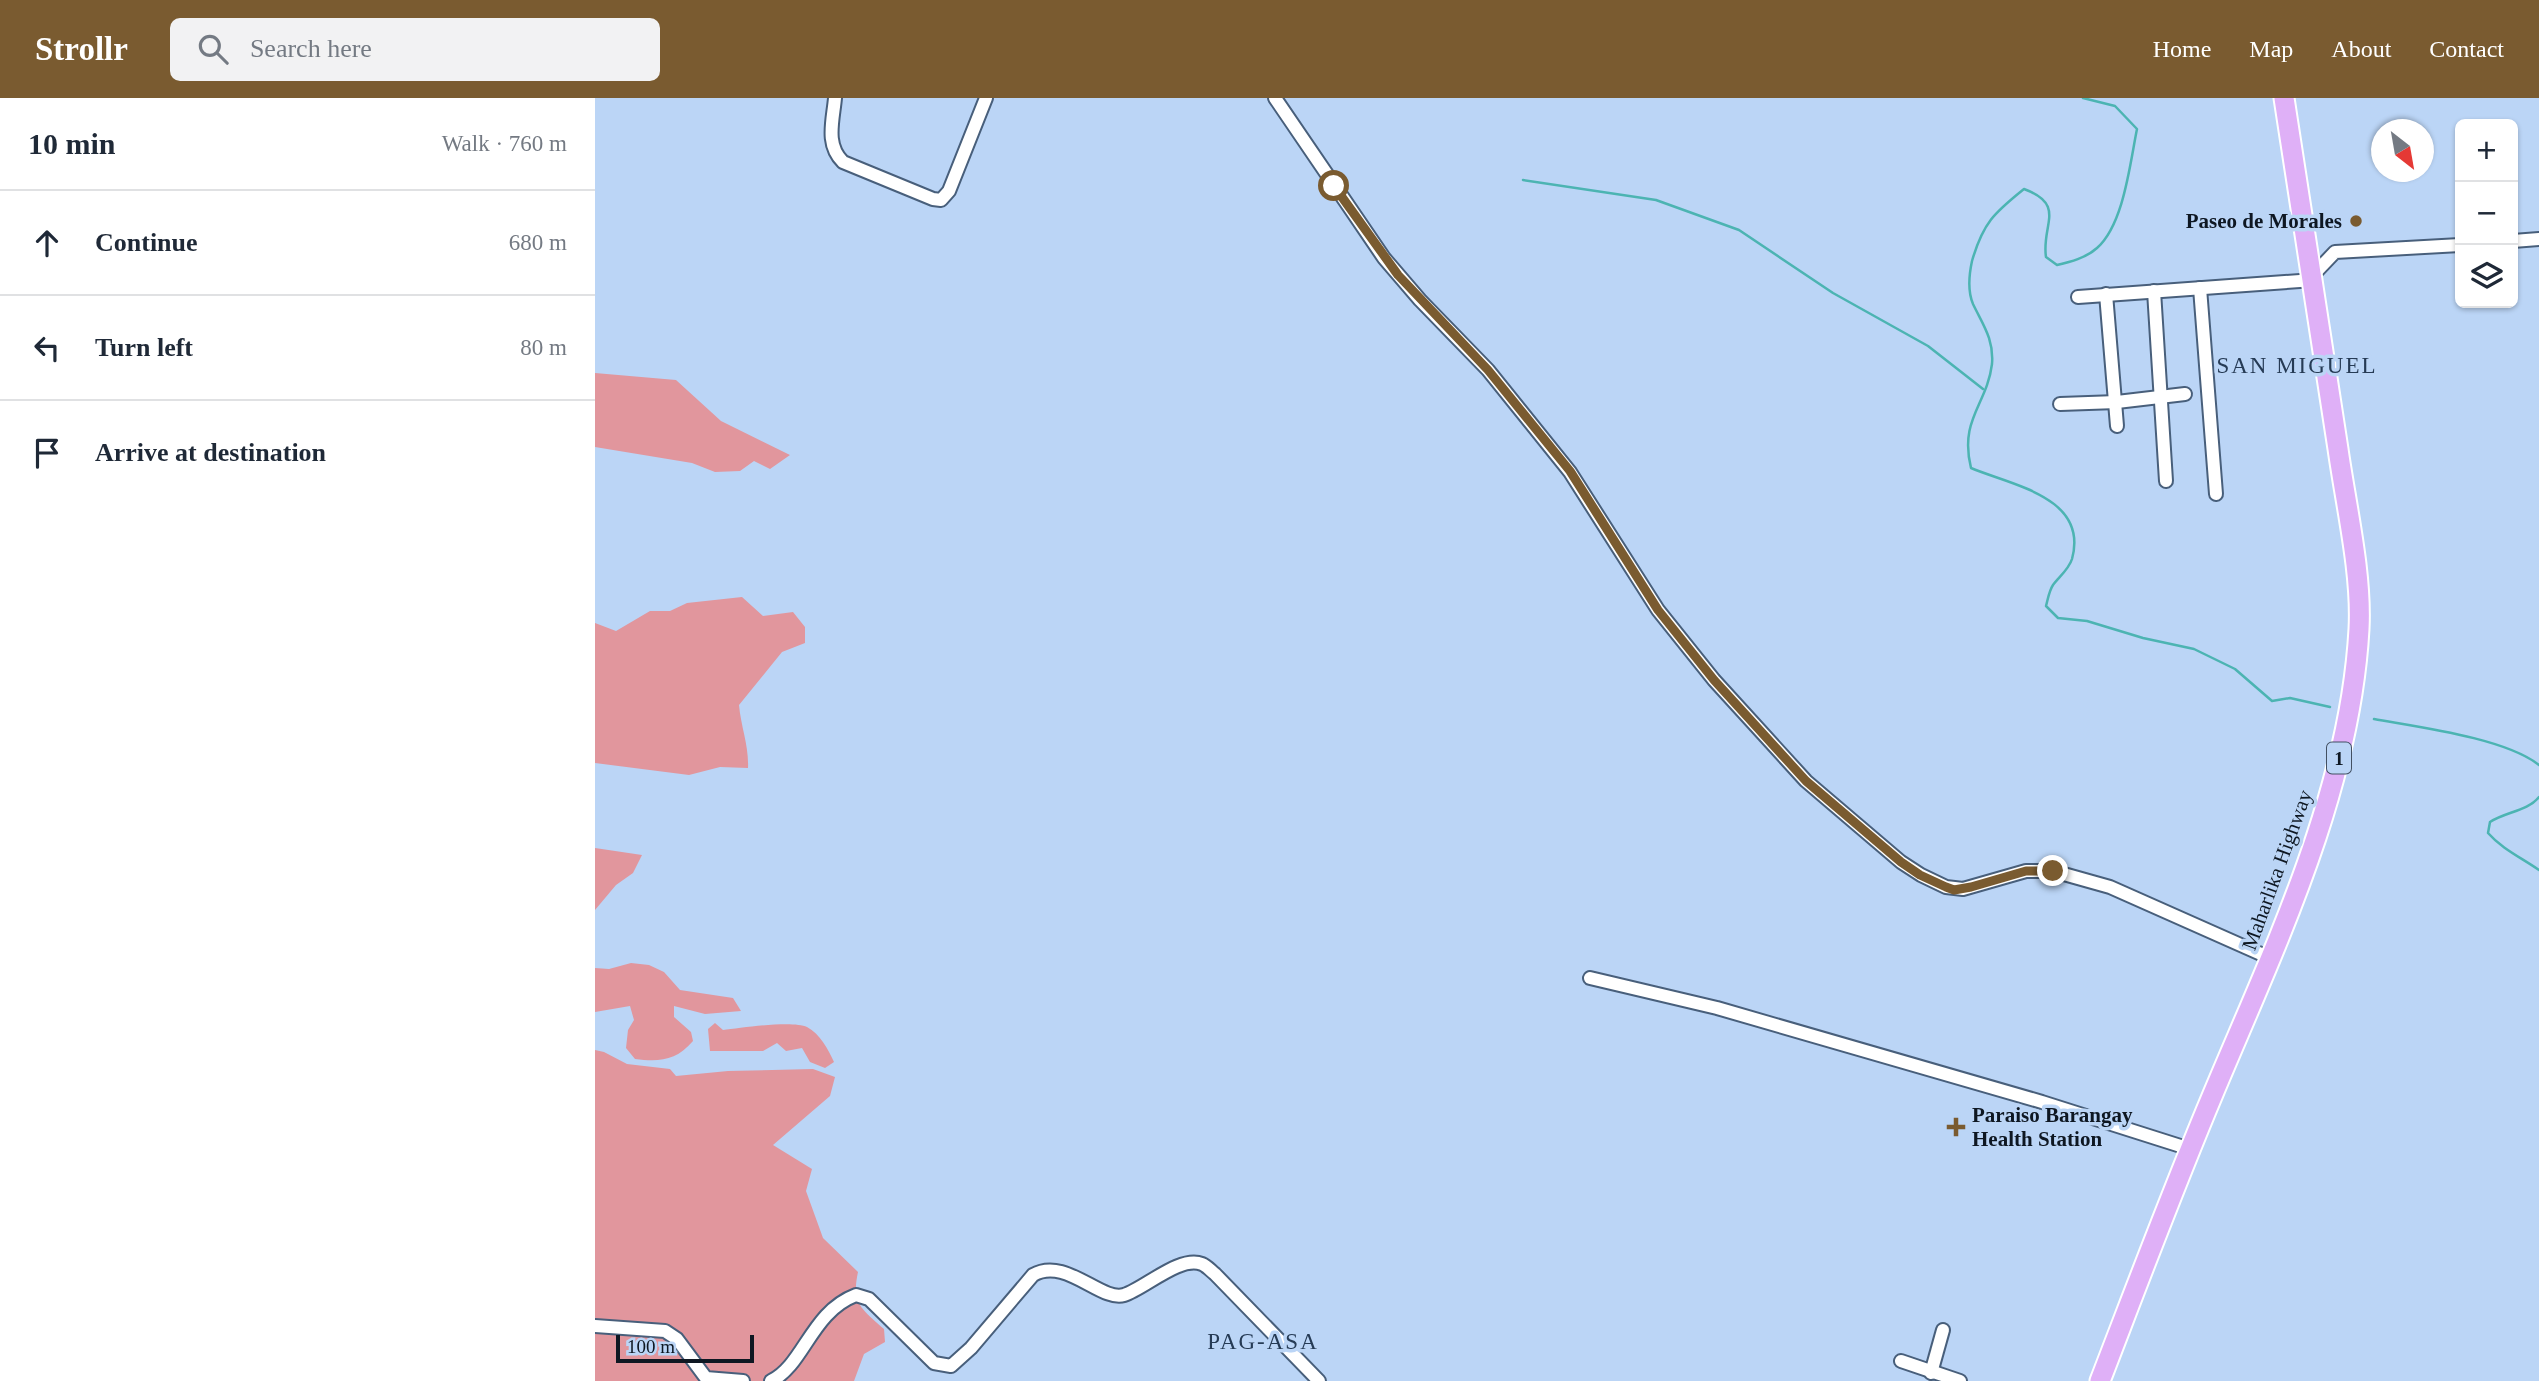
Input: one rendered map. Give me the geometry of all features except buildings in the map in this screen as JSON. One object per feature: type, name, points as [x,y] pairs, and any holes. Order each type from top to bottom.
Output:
[{"type":"highway","name":"Maharlika Highway","points":[[2100,1381],[2313,845],[2339,758],[2350,707],[2359,625],[2359,595],[2284,98]]},
{"type":"street","points":[[835,98],[831,138],[835,154],[843,162],[941,200],[949,191],[986,98]]},
{"type":"street","points":[[1275,98],[1384,258],[1420,300],[1488,370],[1570,471],[1658,610],[1714,680],[1806,781],[1901,862],[1920,875],[1946,887],[1954,890],[2026,871],[2053,871],[2110,887],[2270,958]]},
{"type":"street","points":[[2518,241],[2539,239]]},
{"type":"street","points":[[2078,298],[2313,277],[2335,252],[2455,245]]},
{"type":"street","points":[[2200,288],[2216,494]]},
{"type":"street","points":[[2154,291],[2166,481]]},
{"type":"street","points":[[2106,294],[2117,426]]},
{"type":"street","points":[[2060,404],[2117,402],[2185,394]]},
{"type":"street","points":[[1590,978],[1717,1008],[2042,1102],[2190,1149]]},
{"type":"street","points":[[771,1381],[785,1371],[830,1310],[856,1295],[869,1298],[934,1363],[951,1366],[971,1348],[1033,1275],[1040,1271],[1053,1270],[1109,1293],[1124,1295],[1193,1262],[1203,1264],[1215,1274],[1319,1381]]},
{"type":"street","points":[[595,1326],[666,1331],[677,1339],[706,1378],[743,1381]]},
{"type":"street","points":[[1931,1373],[1944,1330]]},
{"type":"street","points":[[1901,1361],[1960,1381]]},
{"type":"shaded area","points":[[595,373],[676,380],[721,421],[790,455],[770,469],[754,461],[740,471],[715,472],[692,463],[595,447]]},
{"type":"shaded area","points":[[742,597],[763,616],[793,612],[805,627],[805,643],[782,652],[739,705],[748,768],[720,767],[689,775],[595,763],[595,623],[616,631],[650,611],[670,611],[687,603]]},
{"type":"shaded area","points":[[595,848],[642,855],[633,873],[616,885],[595,910]]},
{"type":"shaded area","points":[[631,963],[649,965],[664,972],[680,990],[733,998],[741,1011],[705,1014],[674,1006],[674,1017],[691,1032],[693,1041],[680,1053],[667,1059],[635,1059],[626,1048],[628,1030],[634,1020],[630,1006],[595,1012],[595,968],[609,969]]},
{"type":"shaded area","points":[[715,1023],[723,1030],[779,1024],[807,1027],[820,1038],[834,1062],[825,1068],[810,1062],[802,1048],[786,1051],[777,1043],[763,1051],[710,1051],[708,1029]]},
{"type":"shaded area","points":[[595,1050],[627,1064],[670,1069],[676,1076],[728,1071],[813,1069],[835,1077],[830,1096],[773,1145],[812,1169],[806,1191],[823,1238],[858,1272],[857,1299],[884,1329],[885,1342],[864,1354],[854,1381],[595,1381]]},
{"type":"waterway","points":[[2083,98],[2115,106],[2137,129],[2120,209],[2114,224],[2097,248],[2083,257],[2057,265],[2046,257],[2049,209],[2037,195],[2024,189],[1997,212],[1985,228],[1972,261],[1969,288],[1973,304],[1990,340],[1992,364],[1985,391],[1971,424],[1968,451],[1971,468],[2043,497],[2058,507],[2069,521],[2074,538],[2072,559],[2052,587],[2046,606],[2058,618],[2087,621],[2143,638],[2194,649],[2235,669],[2272,701],[2290,698],[2330,707]]},
{"type":"waterway","points":[[1523,180],[1656,200],[1739,230],[1833,293],[1928,346],[1983,389]]},
{"type":"waterway","points":[[2374,719],[2483,741],[2524,756],[2539,765]]},
{"type":"waterway","points":[[2539,797],[2529,805],[2490,822],[2488,833],[2506,849],[2539,870]]},
{"type":"place","name":"Paseo de Morales","points":[[2356,221]]},
{"type":"place","name":"Paraiso Barangay Health Station","points":[[1956,1127]]},
{"type":"district","name":"SAN MIGUEL","points":[[2297,365]]},
{"type":"district","name":"PAG-ASA","points":[[1263,1341]]},
{"type":"route","points":[[1334,186],[1398,275],[1488,370],[1570,471],[1658,610],[1714,680],[1806,781],[1901,862],[1920,875],[1954,890],[2026,871],[2053,871]]}]
